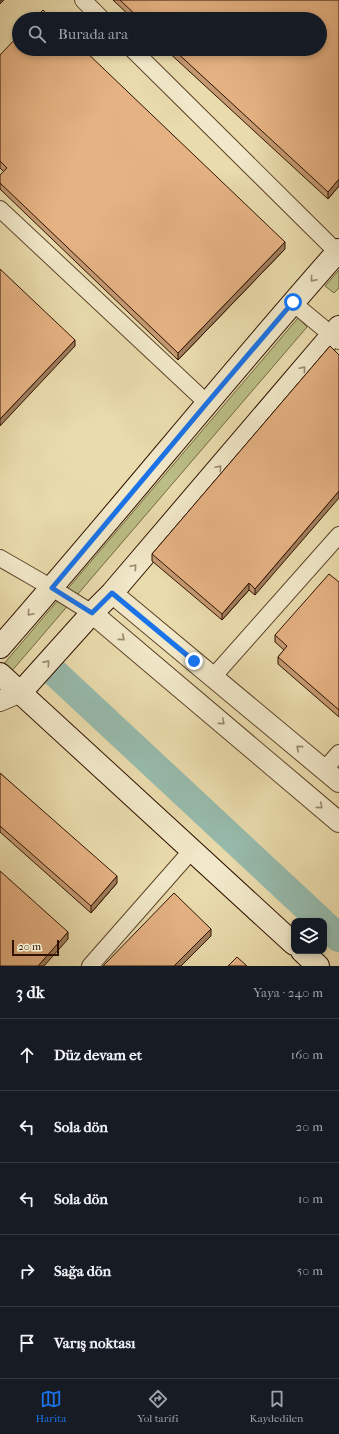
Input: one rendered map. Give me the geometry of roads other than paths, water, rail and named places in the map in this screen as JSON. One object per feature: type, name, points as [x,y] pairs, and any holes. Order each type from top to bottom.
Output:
[{"type":"main road","points":[[0,647],[52,588],[207,403],[338,251]]},
{"type":"main road","points":[[21,692],[112,593],[337,335]]},
{"type":"main road","points":[[0,674],[291,941]]},
{"type":"main road","points":[[305,954],[318,966]]},
{"type":"street","points":[[83,0],[95,12]]},
{"type":"street","points":[[139,56],[338,251]]},
{"type":"street","points":[[0,208],[207,403]]},
{"type":"street","points":[[293,302],[337,335]]},
{"type":"street","points":[[213,677],[339,535]]},
{"type":"street","points":[[0,558],[92,613],[339,822]]},
{"type":"street","points":[[112,593],[332,776],[339,752]]},
{"type":"street","points":[[0,701],[21,692]]},
{"type":"street","points":[[90,966],[192,850]]},
{"type":"waterway","points":[[55,673],[318,918]]},
{"type":"waterway","points":[[327,927],[339,938]]}]
